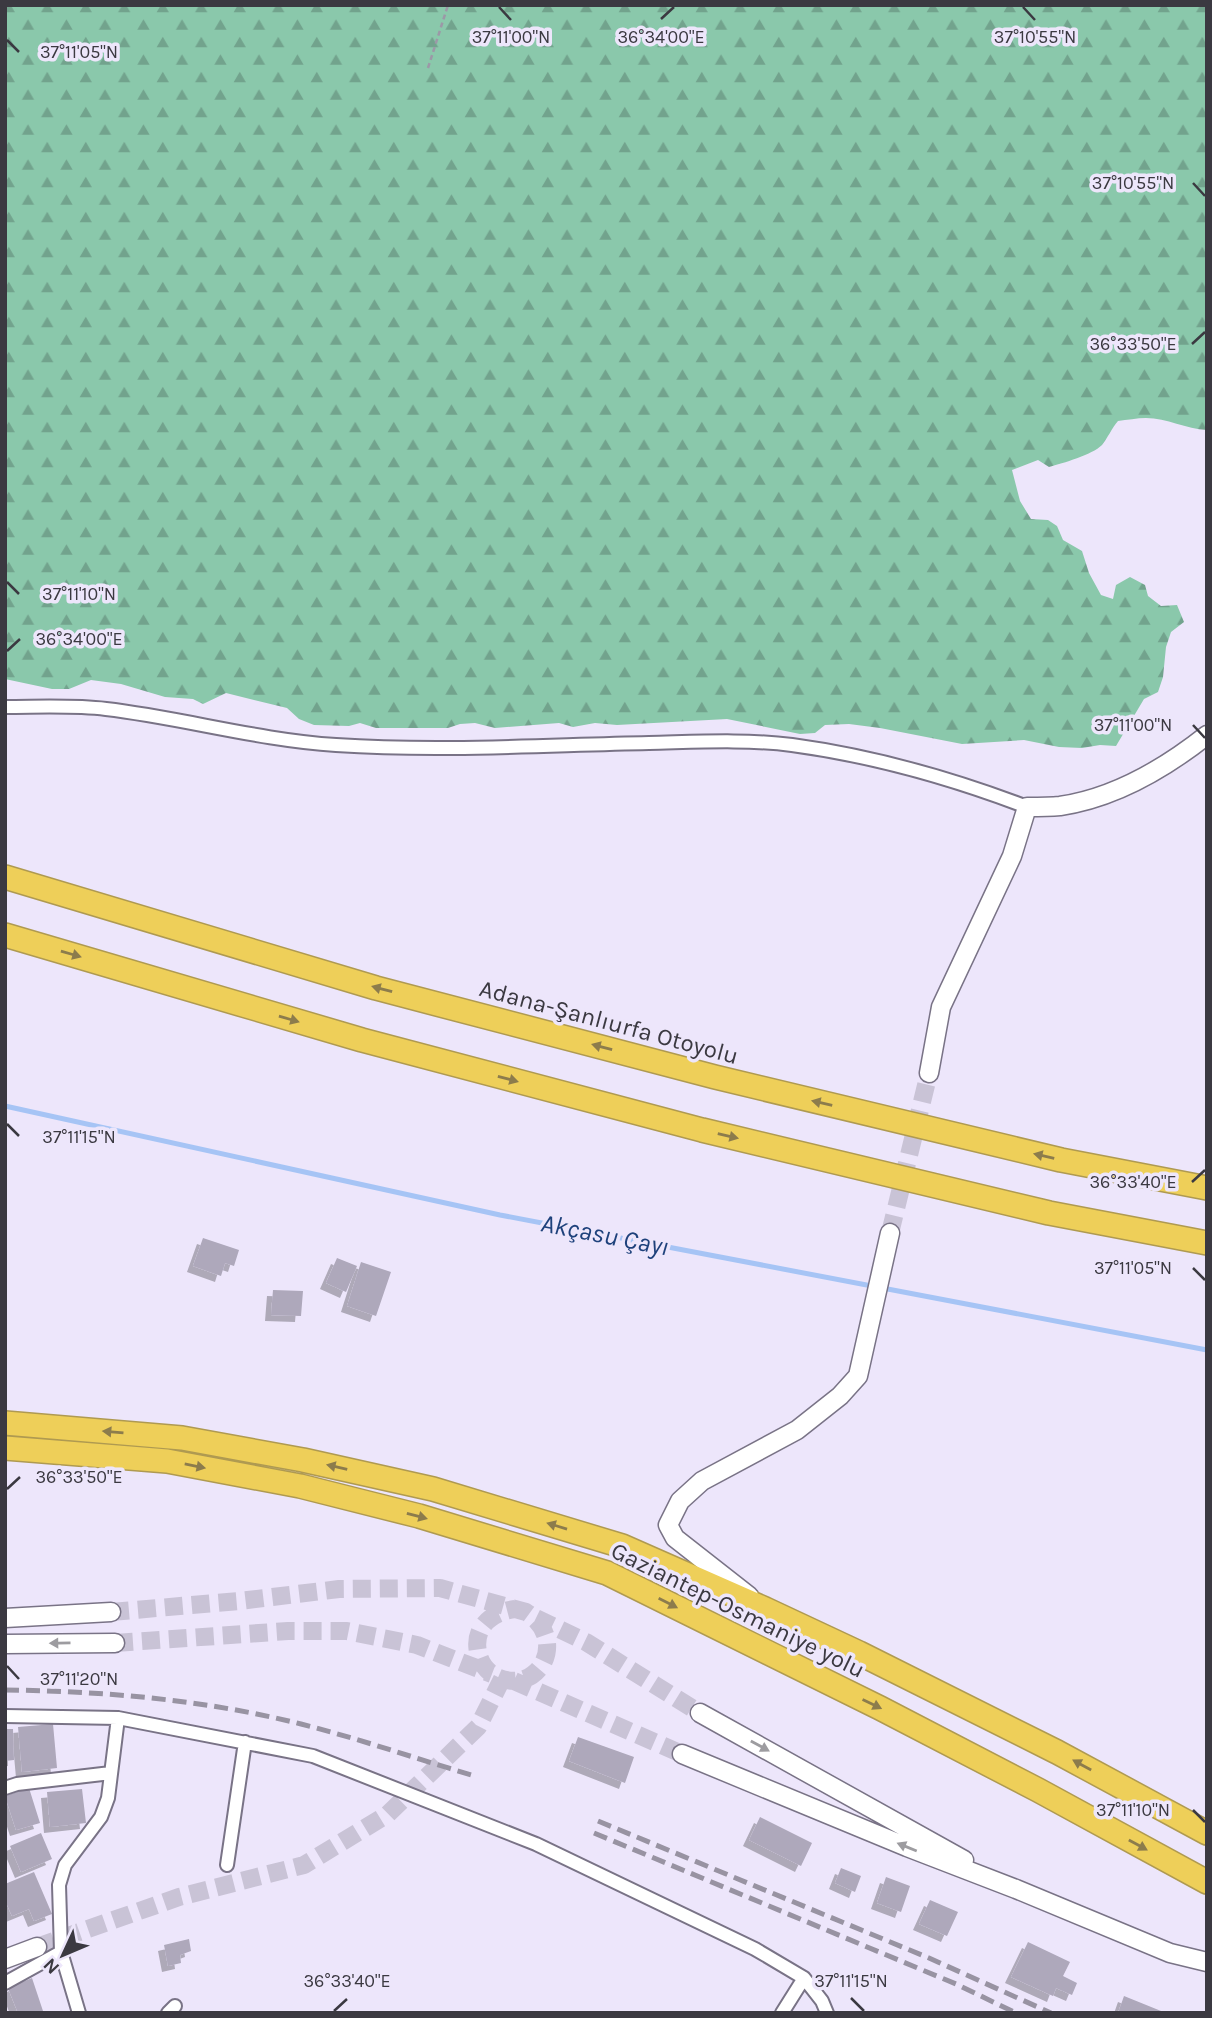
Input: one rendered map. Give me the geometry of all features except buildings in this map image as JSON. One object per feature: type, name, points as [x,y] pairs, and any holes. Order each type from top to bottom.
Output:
[{"type":"highway","name":"Adana-Şanlıurfa Otoyolu","points":[[5,877],[376,988],[702,1074],[1060,1160],[1207,1188]]},
{"type":"highway","points":[[5,934],[362,1040],[702,1130],[1049,1213],[1207,1243]]},
{"type":"highway","name":"Gaziantep-Osmaniye yolu","points":[[5,1423],[182,1437],[303,1460],[433,1489],[622,1546],[765,1608],[859,1653],[1057,1752],[1207,1833]]},
{"type":"highway","name":"Gaziantep-Osmaniye yolu","points":[[5,1448],[167,1461],[300,1486],[419,1516],[607,1573],[977,1758],[1207,1882]]},
{"type":"street","points":[[5,707],[103,708],[266,738],[348,746],[401,748],[722,741],[790,745],[882,761],[977,788],[1027,807],[1058,806],[1113,791],[1144,778],[1186,752],[1207,735]]},
{"type":"street","points":[[929,1073],[941,1007],[1012,856],[1027,807]]},
{"type":"street","points":[[765,1608],[675,1538],[668,1525],[680,1501],[702,1481],[797,1430],[840,1396],[858,1376],[890,1233]]},
{"type":"street","points":[[5,1618],[111,1612]]},
{"type":"street","points":[[5,1644],[115,1643]]},
{"type":"street","points":[[700,1713],[1016,1889]]},
{"type":"street","points":[[5,1716],[118,1718],[313,1756],[536,1844],[755,1949],[804,1978],[822,2001],[827,2013]]},
{"type":"street","points":[[79,2013],[61,1952],[59,1885],[65,1865],[101,1817],[108,1798],[118,1718]]},
{"type":"street","points":[[227,1865],[245,1742]]},
{"type":"street","points":[[682,1754],[1170,1953],[1207,1962]]},
{"type":"street","points":[[5,1788],[17,1784],[111,1773]]},
{"type":"street","points":[[5,1959],[37,1947]]},
{"type":"street","points":[[5,1983],[61,1952]]},
{"type":"street","points":[[782,2013],[804,1978]]},
{"type":"path","points":[[428,68],[448,5]]},
{"type":"green space","points":[[5,5],[1207,5],[1207,430],[1154,418],[1118,421],[1102,445],[1091,452],[1049,467],[1038,460],[1012,470],[1020,501],[1031,519],[1048,520],[1057,526],[1063,540],[1082,551],[1089,573],[1101,595],[1113,599],[1116,585],[1130,577],[1145,585],[1148,596],[1161,606],[1177,605],[1184,622],[1171,632],[1158,692],[1144,699],[1116,746],[1082,748],[1059,747],[1024,740],[962,744],[849,724],[825,725],[815,733],[800,734],[727,719],[617,725],[595,723],[573,727],[559,723],[495,728],[475,723],[448,728],[376,728],[360,723],[349,726],[314,725],[299,719],[287,708],[226,693],[203,704],[193,699],[165,697],[121,684],[91,680],[69,689],[52,689],[5,679]]},
{"type":"waterway","name":"Akçasu Çayı","points":[[5,1106],[500,1215],[1207,1350]]},
{"type":"tunnel","points":[[890,1233],[929,1073]]},
{"type":"tunnel","points":[[111,1612],[339,1589],[440,1588],[526,1612],[539,1624],[546,1637],[547,1650],[543,1662],[536,1672],[525,1679],[512,1681],[497,1677],[487,1670],[479,1656],[477,1643],[478,1635],[486,1622],[499,1613],[515,1609]]},
{"type":"tunnel","points":[[536,1618],[586,1642],[700,1713]]},
{"type":"tunnel","points":[[115,1643],[288,1631],[347,1631],[417,1645],[492,1674]]},
{"type":"tunnel","points":[[37,1947],[179,1897],[304,1865],[388,1814],[478,1727],[502,1679]]},
{"type":"tunnel","points":[[514,1681],[682,1754]]},
{"type":"railway","points":[[5,1690],[154,1698],[229,1709],[323,1730],[475,1776]]},
{"type":"railway","points":[[598,1821],[929,1958],[1051,2013]]},
{"type":"railway","points":[[594,1833],[956,1984],[1016,2013]]}]
